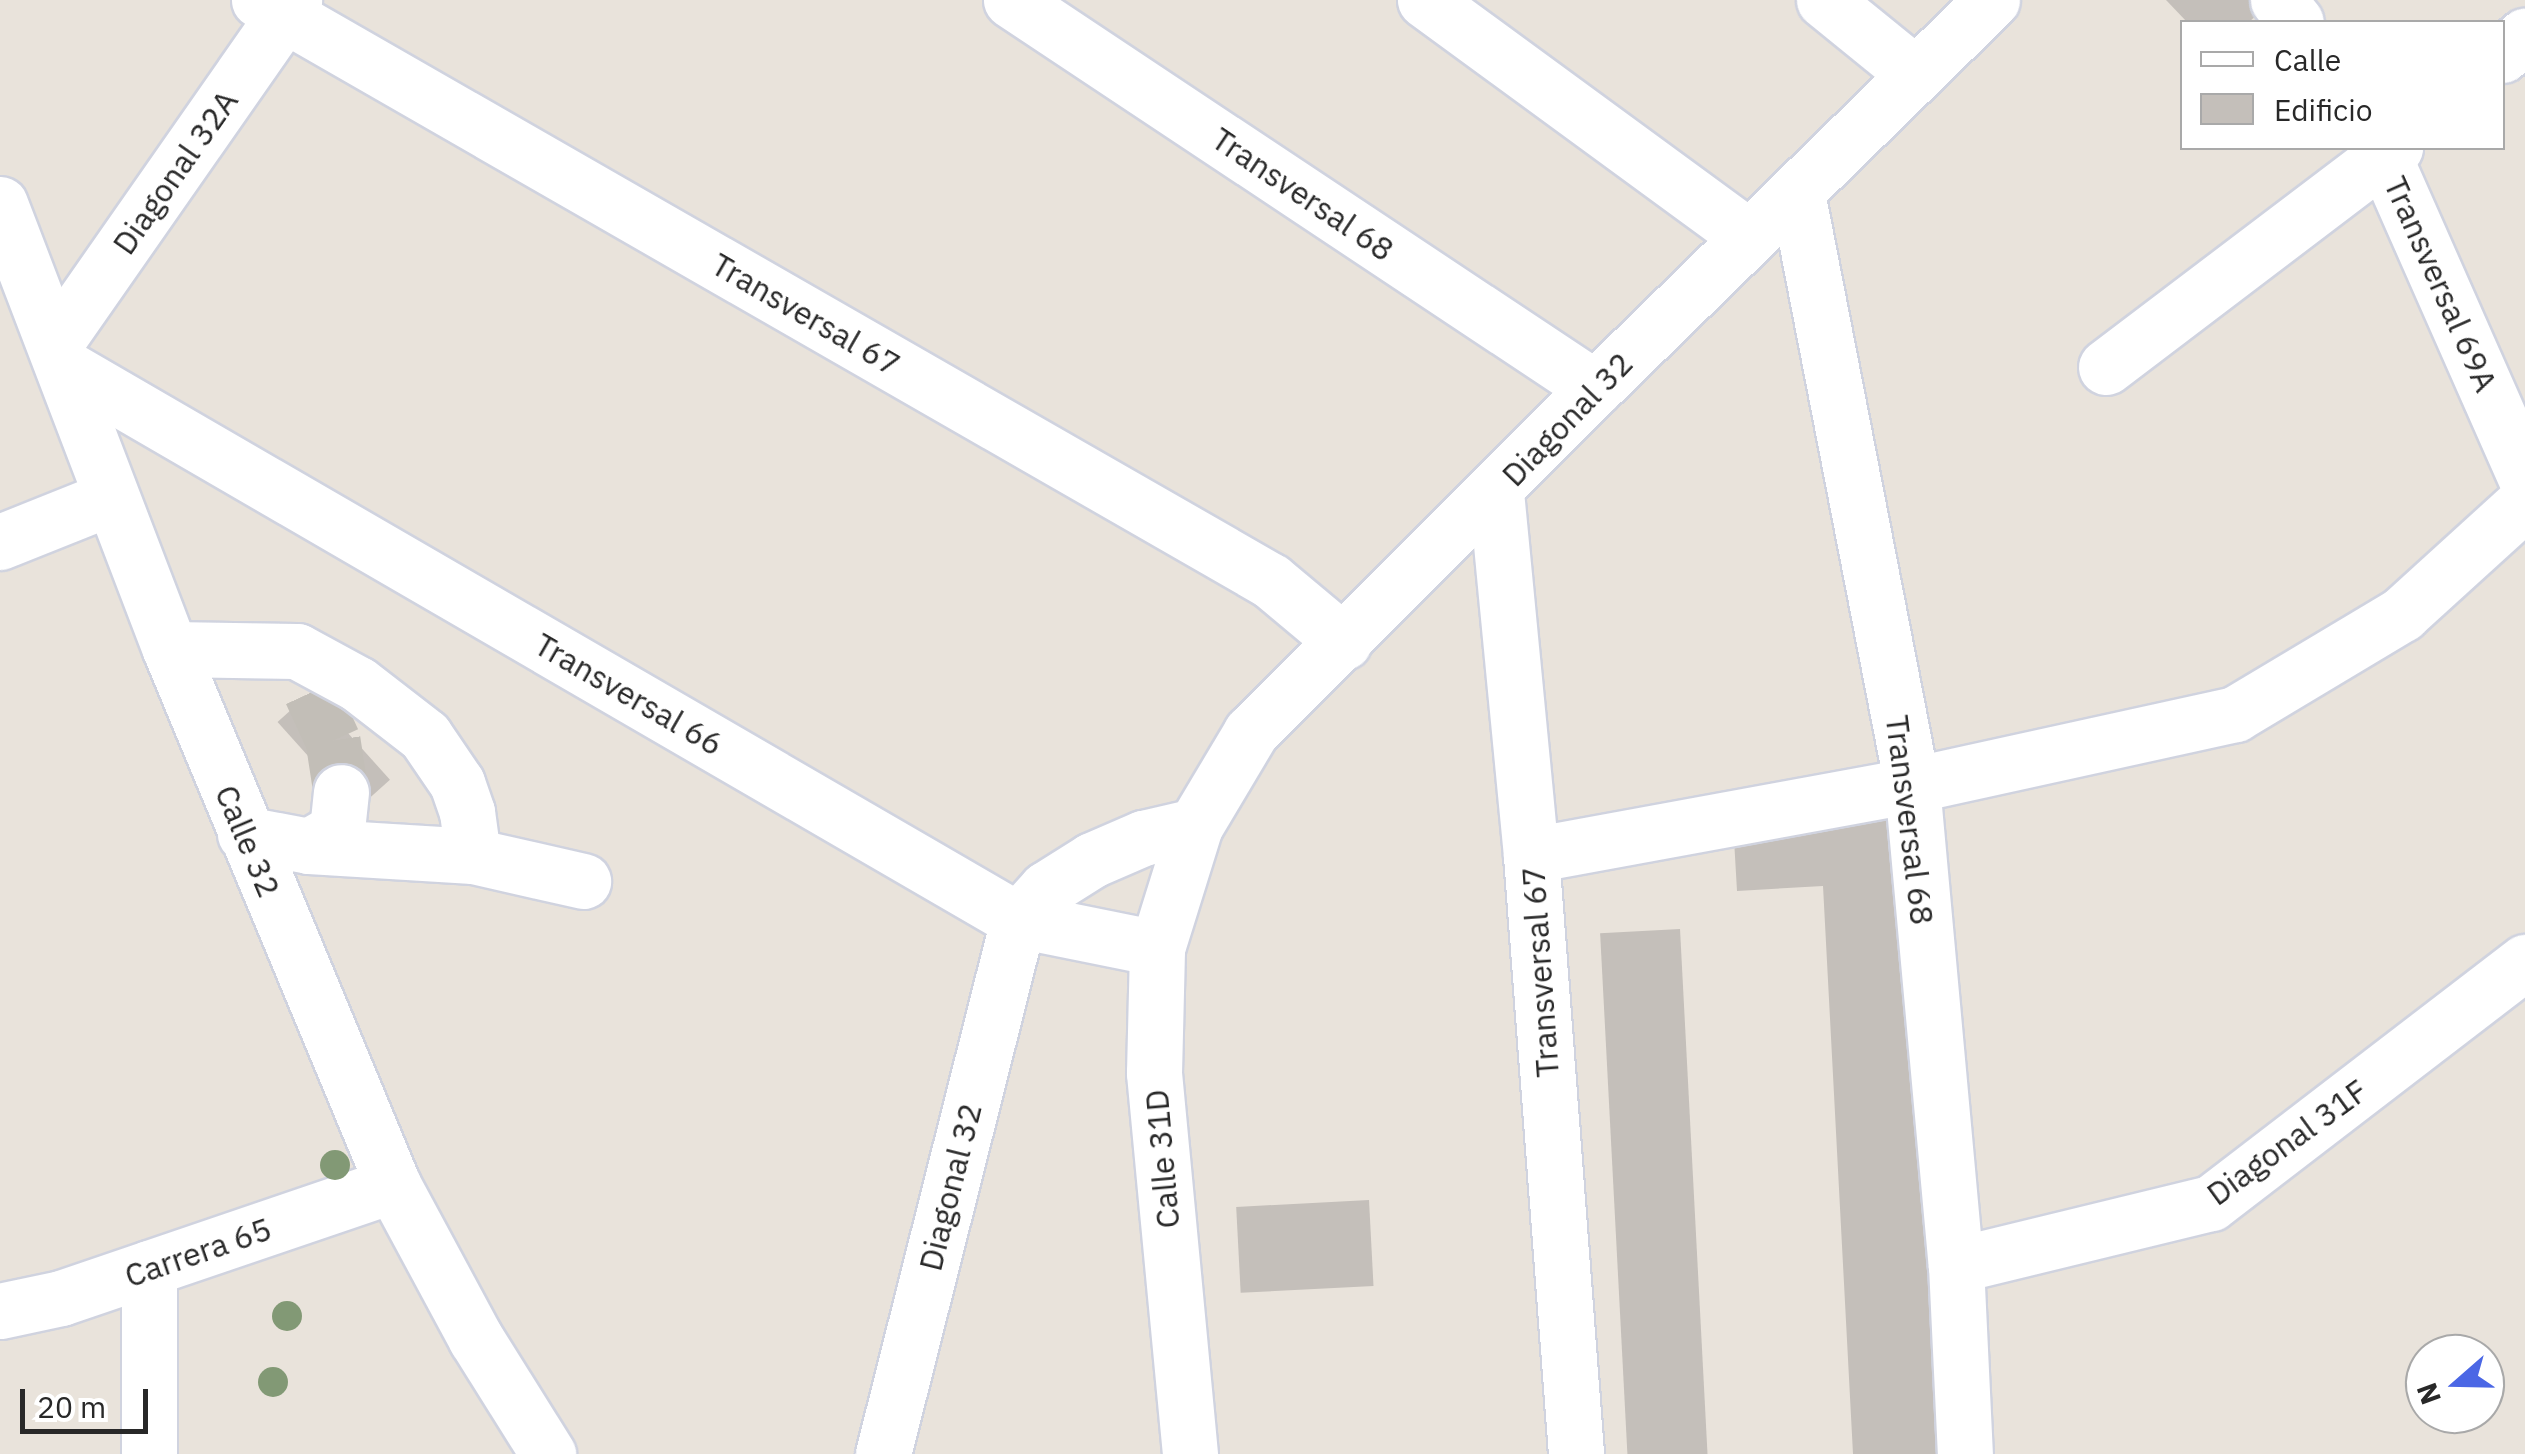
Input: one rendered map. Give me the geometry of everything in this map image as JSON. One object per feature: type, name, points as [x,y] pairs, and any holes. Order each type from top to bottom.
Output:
[{"type":"street","name":"Transversal 68","points":[[1011,0],[1595,388]]},
{"type":"street","points":[[1425,0],[1749,237]]},
{"type":"street","points":[[1824,0],[1915,74]]},
{"type":"street","name":"Diagonal 32","points":[[1187,846],[1251,732],[1992,0]]},
{"type":"street","points":[[2278,0],[2294,20]]},
{"type":"street","name":"Diagonal 32A","points":[[59,354],[280,5]]},
{"type":"street","name":"Transversal 67","points":[[280,5],[1271,581],[1344,642]]},
{"type":"street","points":[[2505,53],[2525,36]]},
{"type":"street","points":[[2106,367],[2387,150]]},
{"type":"street","name":"Transversal 69A","points":[[2387,150],[2525,476]]},
{"type":"street","name":"Transversal 68","points":[[1796,193],[1912,785],[1956,1265],[1965,1454]]},
{"type":"street","name":"Calle 32","points":[[0,204],[170,649],[393,1185],[476,1339],[548,1454]]},
{"type":"street","name":"Transversal 66","points":[[59,354],[1018,920],[1157,948]]},
{"type":"street","name":"Transversal 67","points":[[1496,492],[1532,855],[1576,1454]]},
{"type":"street","points":[[0,542],[110,498]]},
{"type":"street","points":[[1532,855],[1912,785],[2236,714],[2402,614],[2525,502]]},
{"type":"street","points":[[262,648],[312,692]]},
{"type":"street","points":[[170,649],[297,650],[358,684],[426,736],[457,783],[468,812],[473,856]]},
{"type":"street","points":[[309,846],[337,830],[341,792]]},
{"type":"street","points":[[245,834],[309,846],[473,856],[583,881]]},
{"type":"street","points":[[1018,920],[1046,889],[1092,860],[1142,838],[1187,846]]},
{"type":"street","name":"Calle 31D","points":[[1187,846],[1157,948],[1154,1073],[1190,1454]]},
{"type":"street","name":"Diagonal 32","points":[[883,1454],[1018,920]]},
{"type":"street","name":"Diagonal 31F","points":[[1956,1265],[2211,1203],[2525,962]]},
{"type":"street","name":"Carrera 65","points":[[0,1311],[60,1298],[393,1185]]},
{"type":"street","points":[[149,1268],[149,1454]]},
{"type":"building","points":[[2166,0],[2263,0],[2268,5],[2251,20],[2185,20]]},
{"type":"building","points":[[311,692],[390,780],[357,810],[278,722]]},
{"type":"building","points":[[1907,814],[1941,1454],[1853,1454],[1823,886],[1737,891],[1733,822]]},
{"type":"building","points":[[1680,929],[1708,1454],[1627,1454],[1600,933]]},
{"type":"building","points":[[1369,1200],[1374,1286],[1241,1293],[1236,1207]]},
{"type":"tunnel","points":[[311,692],[333,740],[341,792]]}]
